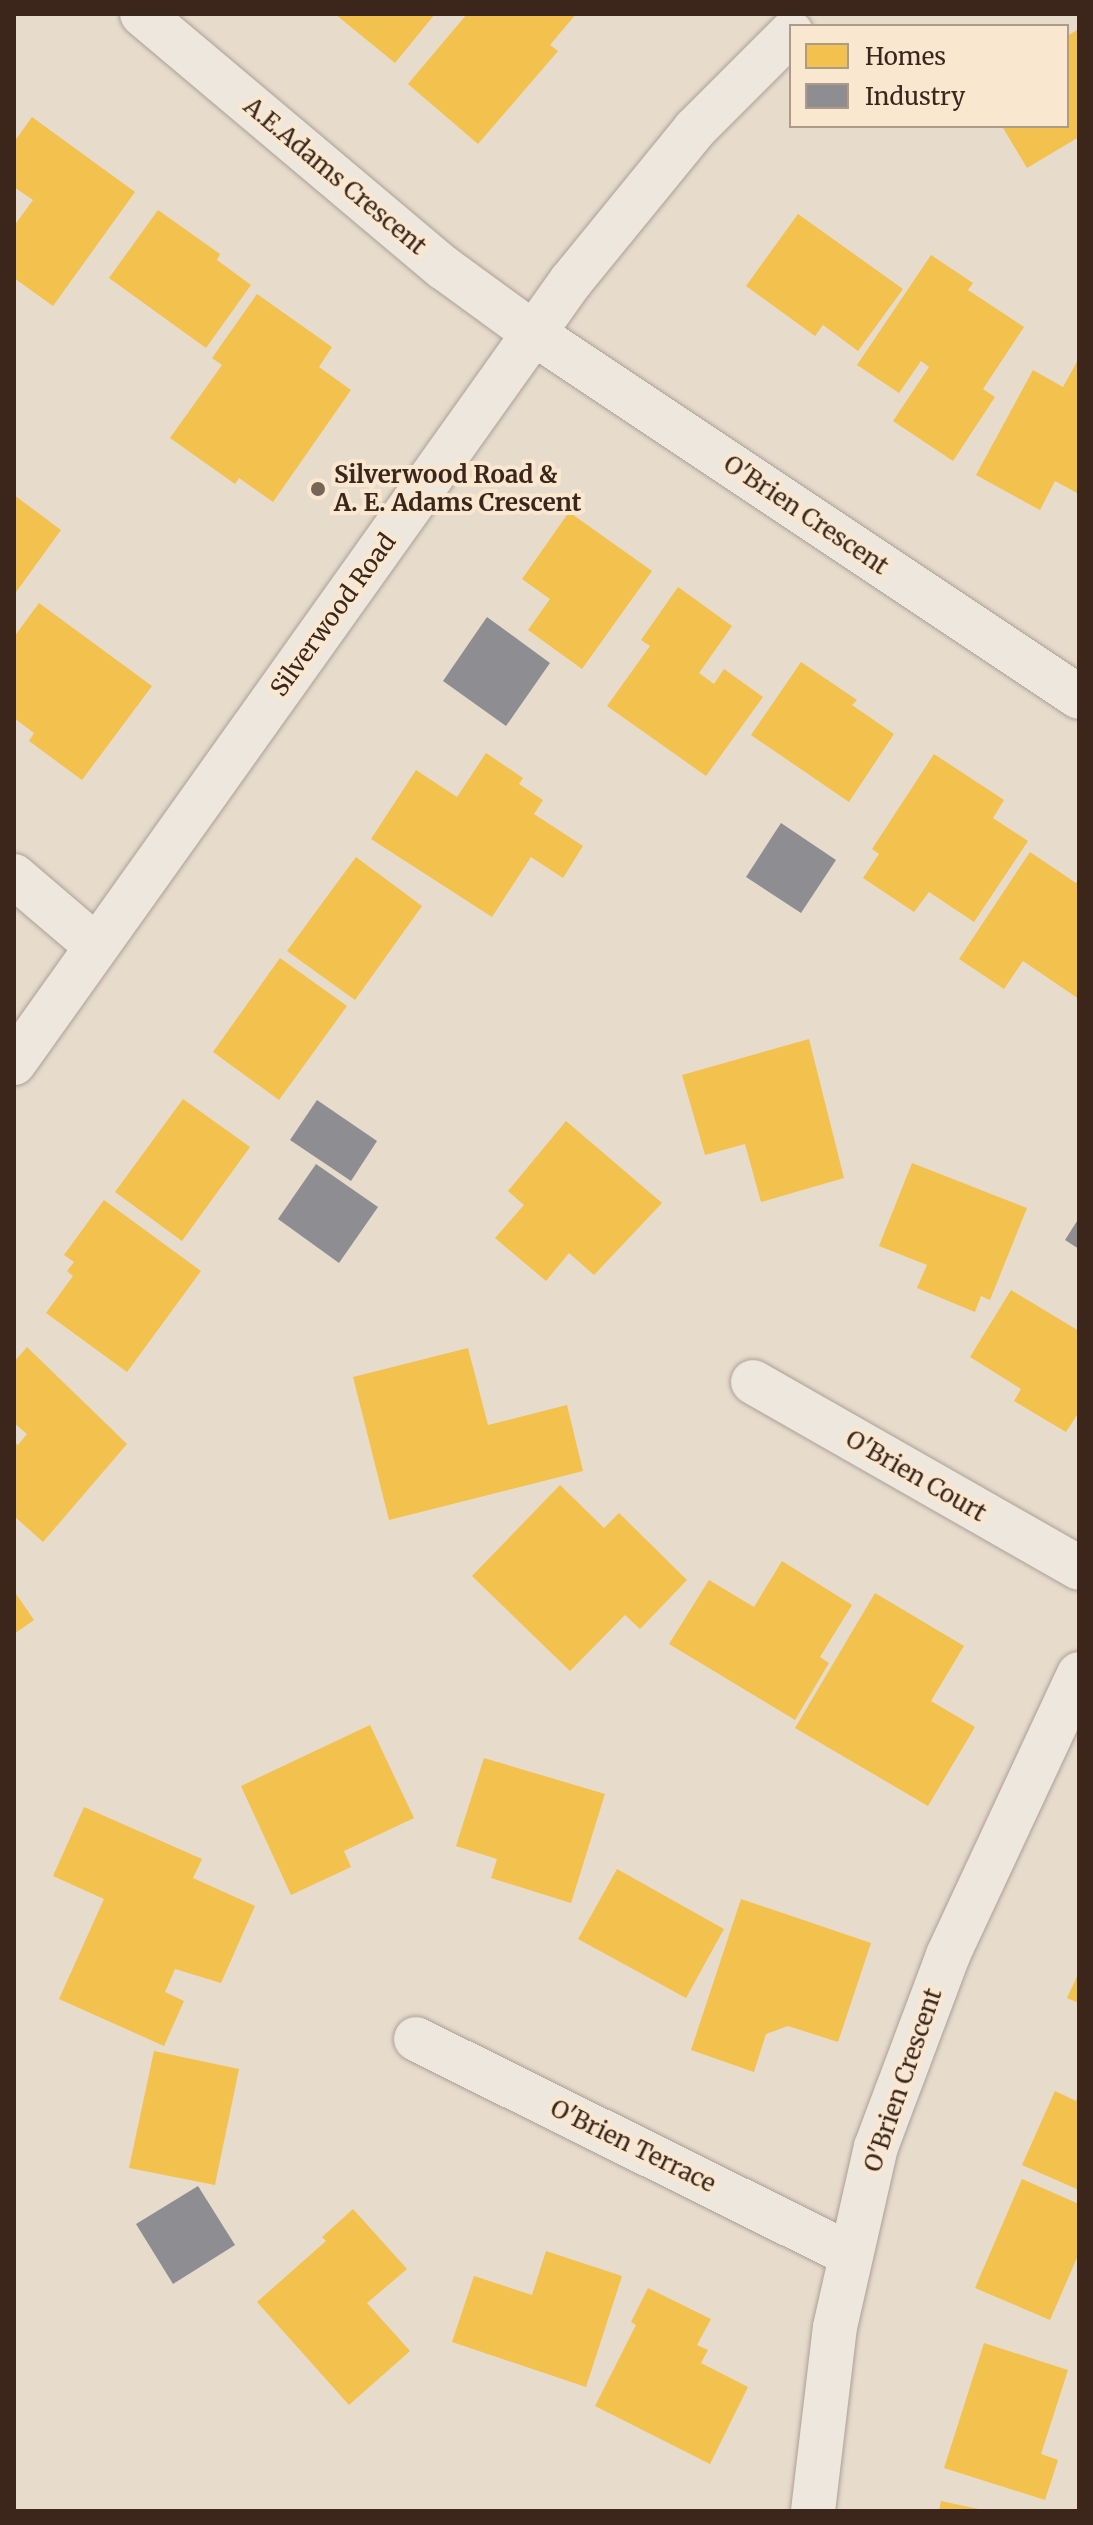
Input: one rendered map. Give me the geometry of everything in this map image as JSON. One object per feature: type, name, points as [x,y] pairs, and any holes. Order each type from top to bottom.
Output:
[{"type":"street","name":"A.E.Adams Crescent","points":[[142,14],[444,268],[533,333]]},
{"type":"street","name":"Silverwood Road","points":[[14,1063],[533,333],[695,129],[789,35]]},
{"type":"street","name":"O'Brien Crescent","points":[[533,333],[1079,697]]},
{"type":"street","points":[[14,876],[96,946]]},
{"type":"street","name":"O'Brien Court","points":[[753,1382],[1079,1568]]},
{"type":"street","name":"O'Brien Crescent","points":[[813,2511],[850,2254],[876,2147],[903,2068],[948,1955],[1079,1674]]},
{"type":"street","name":"O'Brien Terrace","points":[[416,2039],[850,2254]]},
{"type":"building: Homes","points":[[335,14],[435,14],[395,63]]},
{"type":"building: Homes","points":[[467,14],[576,14],[550,45],[558,51],[478,144],[408,84]]},
{"type":"building: Homes","points":[[1079,29],[1079,137],[1027,168],[1003,128],[1069,128],[1069,35]]},
{"type":"building: Homes","points":[[32,117],[135,192],[53,306],[14,278],[14,226],[33,200],[14,187],[14,142]]},
{"type":"building: Homes","points":[[158,210],[220,254],[217,260],[251,285],[206,348],[109,278]]},
{"type":"building: Homes","points":[[798,214],[903,289],[858,351],[823,325],[815,336],[746,286]]},
{"type":"building: Homes","points":[[931,255],[973,283],[968,290],[1024,327],[983,389],[995,397],[953,461],[893,421],[929,367],[921,361],[899,393],[857,365]]},
{"type":"building: Homes","points":[[257,294],[332,347],[319,367],[351,390],[273,502],[239,478],[235,484],[170,438],[222,365],[212,358]]},
{"type":"building: Homes","points":[[1079,358],[1079,494],[1055,481],[1040,510],[976,475],[1033,370],[1063,387]]},
{"type":"building: Homes","points":[[14,495],[61,530],[14,595]]},
{"type":"building: Homes","points":[[569,512],[652,571],[582,669],[528,630],[550,599],[522,579]]},
{"type":"building: Homes","points":[[678,587],[732,626],[699,673],[714,684],[724,669],[763,697],[706,776],[607,706],[650,646],[641,640]]},
{"type":"building: Homes","points":[[39,603],[152,686],[82,780],[29,741],[34,733],[14,718],[14,637]]},
{"type":"building: Homes","points":[[801,662],[857,700],[852,705],[894,734],[849,802],[751,735]]},
{"type":"building: Homes","points":[[486,753],[523,778],[519,784],[543,800],[534,814],[583,846],[563,878],[531,857],[492,917],[371,839],[416,770],[457,797]]},
{"type":"building: Homes","points":[[934,754],[1004,800],[993,818],[1028,841],[974,922],[929,892],[914,912],[863,878],[879,854],[872,849]]},
{"type":"building: Homes","points":[[1030,852],[1076,883],[1079,878],[1079,999],[1023,961],[1004,989],[959,959]]},
{"type":"building: Homes","points":[[356,857],[422,906],[355,1000],[287,951]]},
{"type":"building: Homes","points":[[280,958],[347,1006],[279,1100],[213,1052]]},
{"type":"building: Homes","points":[[809,1039],[844,1178],[761,1202],[745,1144],[705,1155],[682,1075]]},
{"type":"building: Homes","points":[[183,1099],[250,1147],[182,1241],[115,1192]]},
{"type":"building: Homes","points":[[566,1121],[662,1203],[594,1275],[569,1253],[546,1281],[495,1238],[524,1205],[508,1191]]},
{"type":"building: Homes","points":[[912,1163],[1027,1208],[990,1300],[981,1296],[975,1312],[917,1288],[927,1265],[879,1246]]},
{"type":"building: Homes","points":[[104,1200],[201,1271],[127,1372],[46,1313],[73,1276],[67,1271],[74,1262],[64,1255]]},
{"type":"building: Homes","points":[[1011,1290],[1079,1331],[1079,1412],[1066,1432],[1014,1401],[1021,1389],[970,1357]]},
{"type":"building: Homes","points":[[27,1347],[127,1444],[43,1542],[14,1516],[14,1442],[18,1445],[27,1434],[14,1423],[14,1362]]},
{"type":"building: Homes","points":[[468,1348],[488,1425],[567,1405],[583,1471],[389,1520],[353,1377]]},
{"type":"building: Homes","points":[[560,1485],[604,1528],[619,1513],[687,1580],[640,1629],[625,1615],[570,1671],[472,1576]]},
{"type":"building: Homes","points":[[782,1561],[852,1605],[820,1657],[829,1663],[795,1720],[669,1644],[709,1580],[754,1607]]},
{"type":"building: Homes","points":[[14,1591],[34,1620],[14,1634]]},
{"type":"building: Homes","points":[[875,1593],[964,1646],[931,1701],[975,1727],[928,1806],[795,1728]]},
{"type":"building: Homes","points":[[370,1725],[414,1818],[344,1851],[351,1867],[291,1895],[241,1786]]},
{"type":"building: Homes","points":[[484,1758],[605,1794],[571,1903],[491,1878],[497,1859],[456,1846]]},
{"type":"building: Homes","points":[[84,1807],[202,1859],[193,1878],[255,1906],[221,1983],[175,1969],[165,1992],[184,2001],[164,2046],[59,1999],[104,1899],[53,1876]]},
{"type":"building: Homes","points":[[617,1869],[724,1929],[686,1998],[578,1939]]},
{"type":"building: Homes","points":[[741,1899],[871,1943],[838,2042],[788,2026],[766,2034],[754,2072],[691,2050]]},
{"type":"building: Homes","points":[[1079,1972],[1079,2003],[1067,1998]]},
{"type":"building: Homes","points":[[154,2051],[239,2069],[215,2185],[129,2168]]},
{"type":"building: Homes","points":[[1055,2091],[1076,2101],[1079,2093],[1079,2190],[1022,2165]]},
{"type":"building: Homes","points":[[1022,2179],[1079,2204],[1079,2253],[1050,2320],[975,2288]]},
{"type":"building: Homes","points":[[353,2209],[407,2269],[367,2303],[410,2351],[349,2405],[257,2302],[326,2241],[322,2237]]},
{"type":"building: Homes","points":[[546,2251],[622,2276],[586,2387],[452,2342],[474,2276],[532,2295]]},
{"type":"building: Homes","points":[[648,2288],[711,2319],[697,2345],[708,2350],[701,2363],[748,2387],[710,2464],[595,2406],[636,2325],[631,2322]]},
{"type":"building: Homes","points":[[984,2343],[1068,2370],[1041,2454],[1058,2460],[1045,2500],[944,2468]]},
{"type":"building: Homes","points":[[941,2501],[983,2510],[983,2511],[939,2511]]},
{"type":"building: Industry","points":[[487,617],[550,663],[506,726],[443,681]]},
{"type":"building: Industry","points":[[781,823],[836,860],[801,913],[746,877]]},
{"type":"building: Industry","points":[[317,1100],[377,1141],[351,1181],[290,1140]]},
{"type":"building: Industry","points":[[316,1164],[378,1207],[339,1263],[278,1219]]},
{"type":"building: Industry","points":[[1079,1218],[1079,1249],[1065,1240]]},
{"type":"building: Industry","points":[[198,2186],[235,2245],[173,2284],[136,2224]]},
{"type":"place","name":"Silverwood Road & A. E. Adams Crescent","points":[[318,489]]}]
